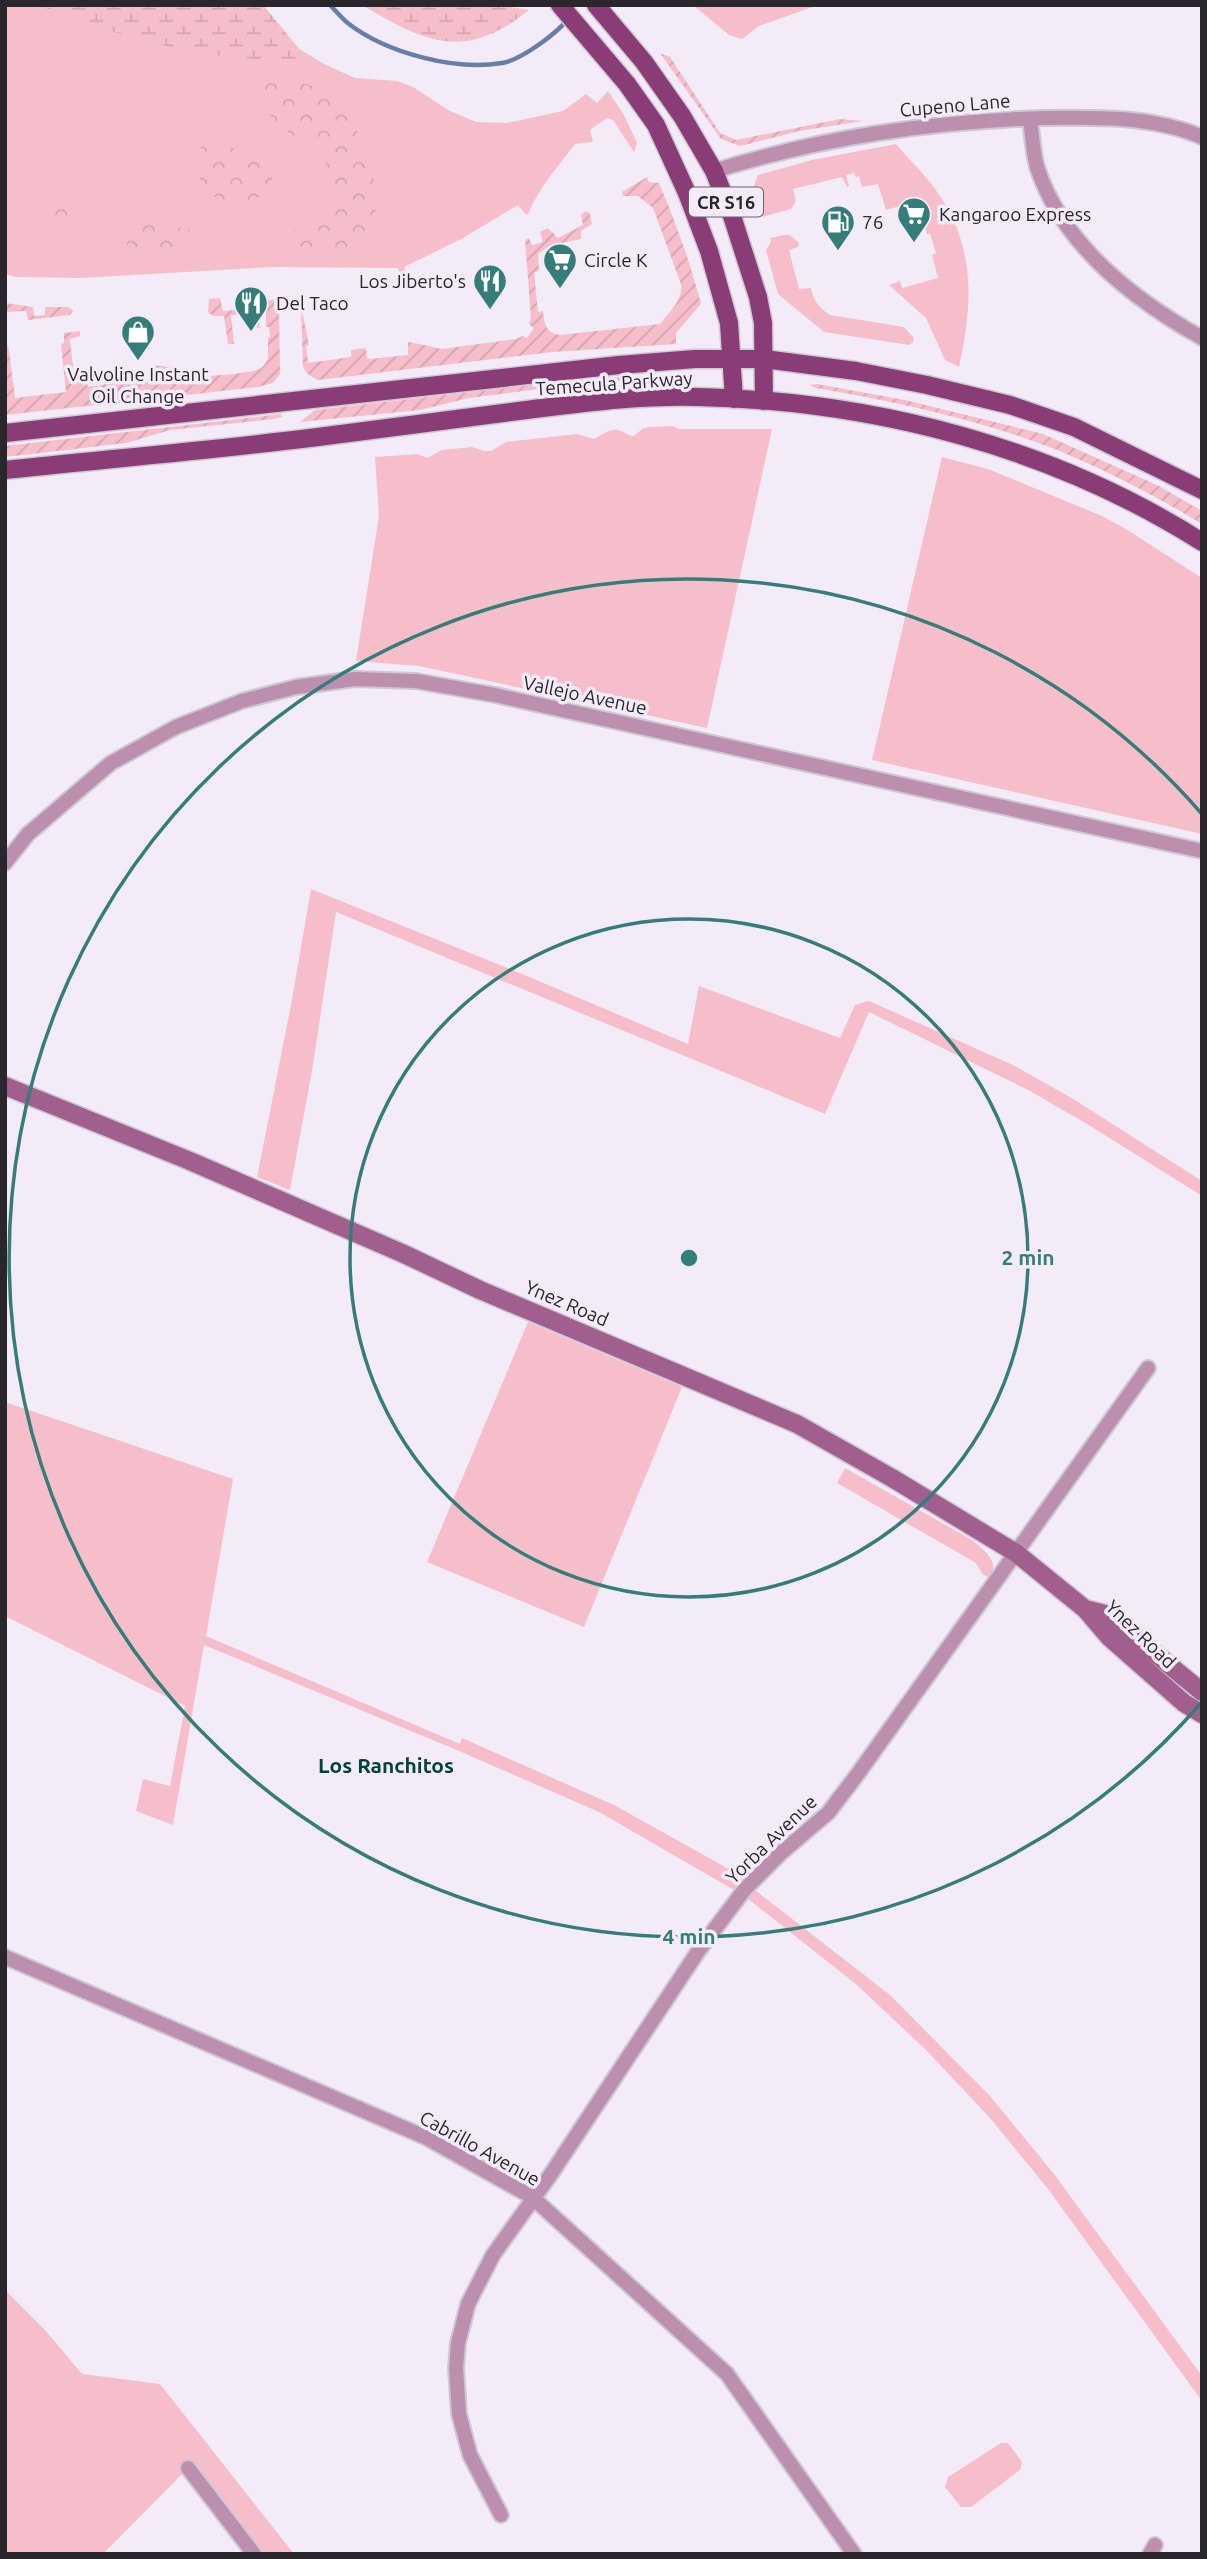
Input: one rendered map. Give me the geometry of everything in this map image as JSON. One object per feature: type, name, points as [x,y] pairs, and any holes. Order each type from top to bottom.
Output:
[{"type":"main road","name":"CR S16","points":[[560,5],[627,84],[656,125],[687,193],[709,251],[729,323],[734,399]]},
{"type":"main road","name":"CR S16","points":[[596,5],[644,62],[688,125],[713,171],[732,216],[758,298],[763,323],[764,401]]},
{"type":"main road","name":"Temecula Parkway","points":[[5,433],[619,365],[695,359],[764,359],[866,373],[1010,405],[1074,427],[1202,490]]},
{"type":"main road","name":"Temecula Parkway","points":[[5,470],[268,443],[562,406],[695,397],[734,399],[821,407],[910,422],[1027,455],[1135,503],[1202,542]]},
{"type":"main road","name":"Ynez Road","points":[[5,1086],[190,1161],[480,1290],[797,1424],[1016,1553],[1084,1609],[1109,1637],[1184,1703],[1202,1714]]},
{"type":"main road","name":"Ynez Road","points":[[1084,1609],[1105,1614],[1117,1622],[1202,1692]]},
{"type":"street","name":"Cupeno Lane","points":[[713,171],[776,152],[893,129],[944,123],[1092,117],[1142,122],[1202,137]]},
{"type":"street","points":[[1030,119],[1037,166],[1065,223],[1122,284],[1151,307],[1202,338]]},
{"type":"street","name":"Vallejo Avenue","points":[[5,863],[28,834],[111,762],[176,727],[242,701],[296,687],[355,679],[416,681],[495,695],[1202,851]]},
{"type":"street","name":"Yorba Avenue","points":[[501,2515],[470,2455],[460,2414],[456,2368],[458,2343],[468,2304],[493,2255],[558,2163],[699,1950],[737,1899],[781,1853],[828,1812],[898,1721],[1148,1368]]},
{"type":"street","name":"Cabrillo Avenue","points":[[5,1956],[425,2137],[532,2197],[727,2374],[854,2554]]},
{"type":"street","points":[[188,2468],[254,2554]]},
{"type":"green space","points":[[5,5],[263,5],[299,49],[322,63],[355,78],[397,81],[413,87],[448,110],[476,122],[507,123],[563,111],[586,94],[597,103],[608,91],[624,115],[637,143],[634,152],[613,120],[607,118],[590,130],[593,142],[575,144],[543,186],[528,214],[518,205],[463,238],[404,267],[408,277],[402,279],[398,268],[273,267],[81,278],[15,277],[5,274]]},
{"type":"green space","points":[[38,5],[263,5],[299,49],[322,63],[192,53],[99,28]]},
{"type":"green space","points":[[362,5],[497,5],[529,10],[485,36],[465,41],[446,41],[407,29]]},
{"type":"green space","points":[[693,5],[818,5],[759,26],[742,39],[729,35]]},
{"type":"green space","points":[[660,53],[670,57],[720,133],[736,140],[840,119],[862,121],[799,131],[740,146],[721,139]]},
{"type":"green space","points":[[288,80],[313,86],[339,98],[346,103],[355,117],[359,141],[374,177],[378,201],[370,223],[347,250],[301,251],[291,244],[291,233],[301,223],[329,205],[335,188],[327,165],[317,153],[269,114],[263,101],[262,86]]},
{"type":"green space","points":[[209,141],[226,145],[269,165],[273,178],[256,200],[241,207],[232,206],[221,201],[202,183],[195,160],[199,150]]},
{"type":"green space","points":[[896,144],[937,192],[953,219],[961,240],[966,260],[968,302],[959,367],[945,360],[926,318],[889,285],[900,281],[902,288],[938,278],[932,255],[936,253],[930,234],[927,234],[918,201],[886,210],[878,184],[862,187],[859,176],[856,177],[854,173],[846,175],[849,185],[847,187],[842,177],[793,189],[796,201],[791,209],[762,217],[753,211],[749,200],[758,175],[812,160]]},
{"type":"green space","points":[[647,177],[649,182],[659,183],[701,304],[676,333],[676,344],[553,352],[318,380],[304,369],[301,306],[309,345],[306,346],[308,363],[351,357],[351,350],[366,348],[367,358],[370,359],[408,355],[410,342],[442,349],[523,336],[527,338],[534,328],[529,324],[531,318],[525,240],[529,238],[532,245],[543,242],[540,232],[548,228],[558,238],[583,225],[581,214],[587,211],[592,224],[581,231],[581,239],[551,245],[538,254],[539,271],[534,272],[538,312],[543,311],[547,327],[560,335],[660,324],[678,301],[681,284],[653,208],[638,196],[623,196],[622,192]]},
{"type":"green space","points":[[60,199],[71,200],[80,206],[72,222],[57,231],[46,222]]},
{"type":"green space","points":[[150,224],[191,230],[194,239],[187,249],[143,251],[129,248],[125,240],[130,232]]},
{"type":"green space","points":[[790,235],[799,243],[798,247],[789,250],[799,289],[811,288],[815,300],[823,310],[830,315],[904,327],[914,338],[913,342],[909,345],[824,332],[778,294],[766,250],[771,242],[770,238]]},
{"type":"green space","points":[[220,298],[223,311],[239,310],[240,298],[250,298],[257,306],[260,328],[257,328],[256,313],[231,315],[234,344],[228,344],[224,316],[213,316],[208,312],[209,299]]},
{"type":"green space","points":[[274,300],[279,309],[280,374],[273,383],[258,387],[5,415],[5,338],[15,398],[66,392],[61,344],[64,343],[64,333],[80,331],[80,336],[70,339],[74,378],[86,377],[88,387],[114,383],[114,372],[128,369],[130,382],[151,381],[149,366],[168,367],[202,376],[217,376],[264,366],[268,359],[270,337],[269,327],[266,327],[266,301]]},
{"type":"green space","points":[[5,303],[33,307],[34,316],[45,315],[45,307],[69,307],[73,311],[70,315],[28,320],[26,311],[5,312]]},
{"type":"green space","points":[[688,373],[690,376],[569,385],[469,398],[420,410],[300,422],[315,410],[566,381]]},
{"type":"green space","points":[[817,384],[905,400],[1043,434],[1159,486],[1202,511],[1202,524],[1125,481],[1044,445],[960,419],[809,385]]},
{"type":"green space","points":[[281,414],[282,417],[274,419],[170,430],[126,443],[5,457],[5,446]]},
{"type":"green space","points":[[672,426],[679,429],[772,429],[707,728],[419,666],[356,661],[379,516],[375,457],[418,454],[427,458],[442,450],[472,447],[491,451],[506,442],[577,434],[594,439],[615,430],[634,436],[649,427]]},
{"type":"green space","points":[[942,457],[988,469],[1102,516],[1202,578],[1202,834],[872,760]]},
{"type":"green space","points":[[311,889],[688,1044],[699,986],[840,1038],[855,1005],[869,1001],[1013,1065],[1070,1097],[1202,1181],[1202,1196],[1030,1091],[869,1012],[825,1114],[336,912],[312,1071],[290,1190],[257,1177]]},
{"type":"green space","points":[[528,1322],[682,1387],[584,1627],[427,1562]]},
{"type":"green space","points":[[5,1402],[233,1479],[206,1636],[460,1744],[462,1738],[614,1805],[745,1878],[734,1890],[599,1812],[204,1645],[173,1825],[136,1811],[143,1779],[170,1786],[185,1706],[5,1616]]},
{"type":"green space","points":[[845,1468],[972,1540],[992,1561],[989,1577],[983,1575],[976,1563],[837,1483]]},
{"type":"green space","points":[[755,1890],[890,1995],[990,2096],[1054,2174],[1202,2376],[1202,2401],[1048,2189],[991,2119],[926,2050],[857,1985],[747,1898]]},
{"type":"green space","points":[[5,2290],[46,2331],[82,2374],[160,2384],[294,2554],[261,2554],[188,2468],[103,2554],[5,2554]]},
{"type":"green space","points":[[1001,2443],[1008,2443],[1022,2462],[1020,2470],[971,2507],[961,2507],[945,2487],[948,2477]]},
{"type":"waterway","points":[[330,5],[349,24],[382,43],[422,57],[464,64],[483,65],[510,61],[538,46],[568,19]]},
{"type":"place","name":"Kangaroo Express","points":[[914,244]]},
{"type":"place","name":"76","points":[[838,252]]},
{"type":"place","name":"Circle K","points":[[560,290]]},
{"type":"place","name":"Los Jiberto's","points":[[490,311]]},
{"type":"place","name":"Del Taco","points":[[251,333]]},
{"type":"place","name":"Valvoline Instant Oil Change","points":[[138,362]]},
{"type":"district","name":"Los Ranchitos","points":[[386,1765]]}]
